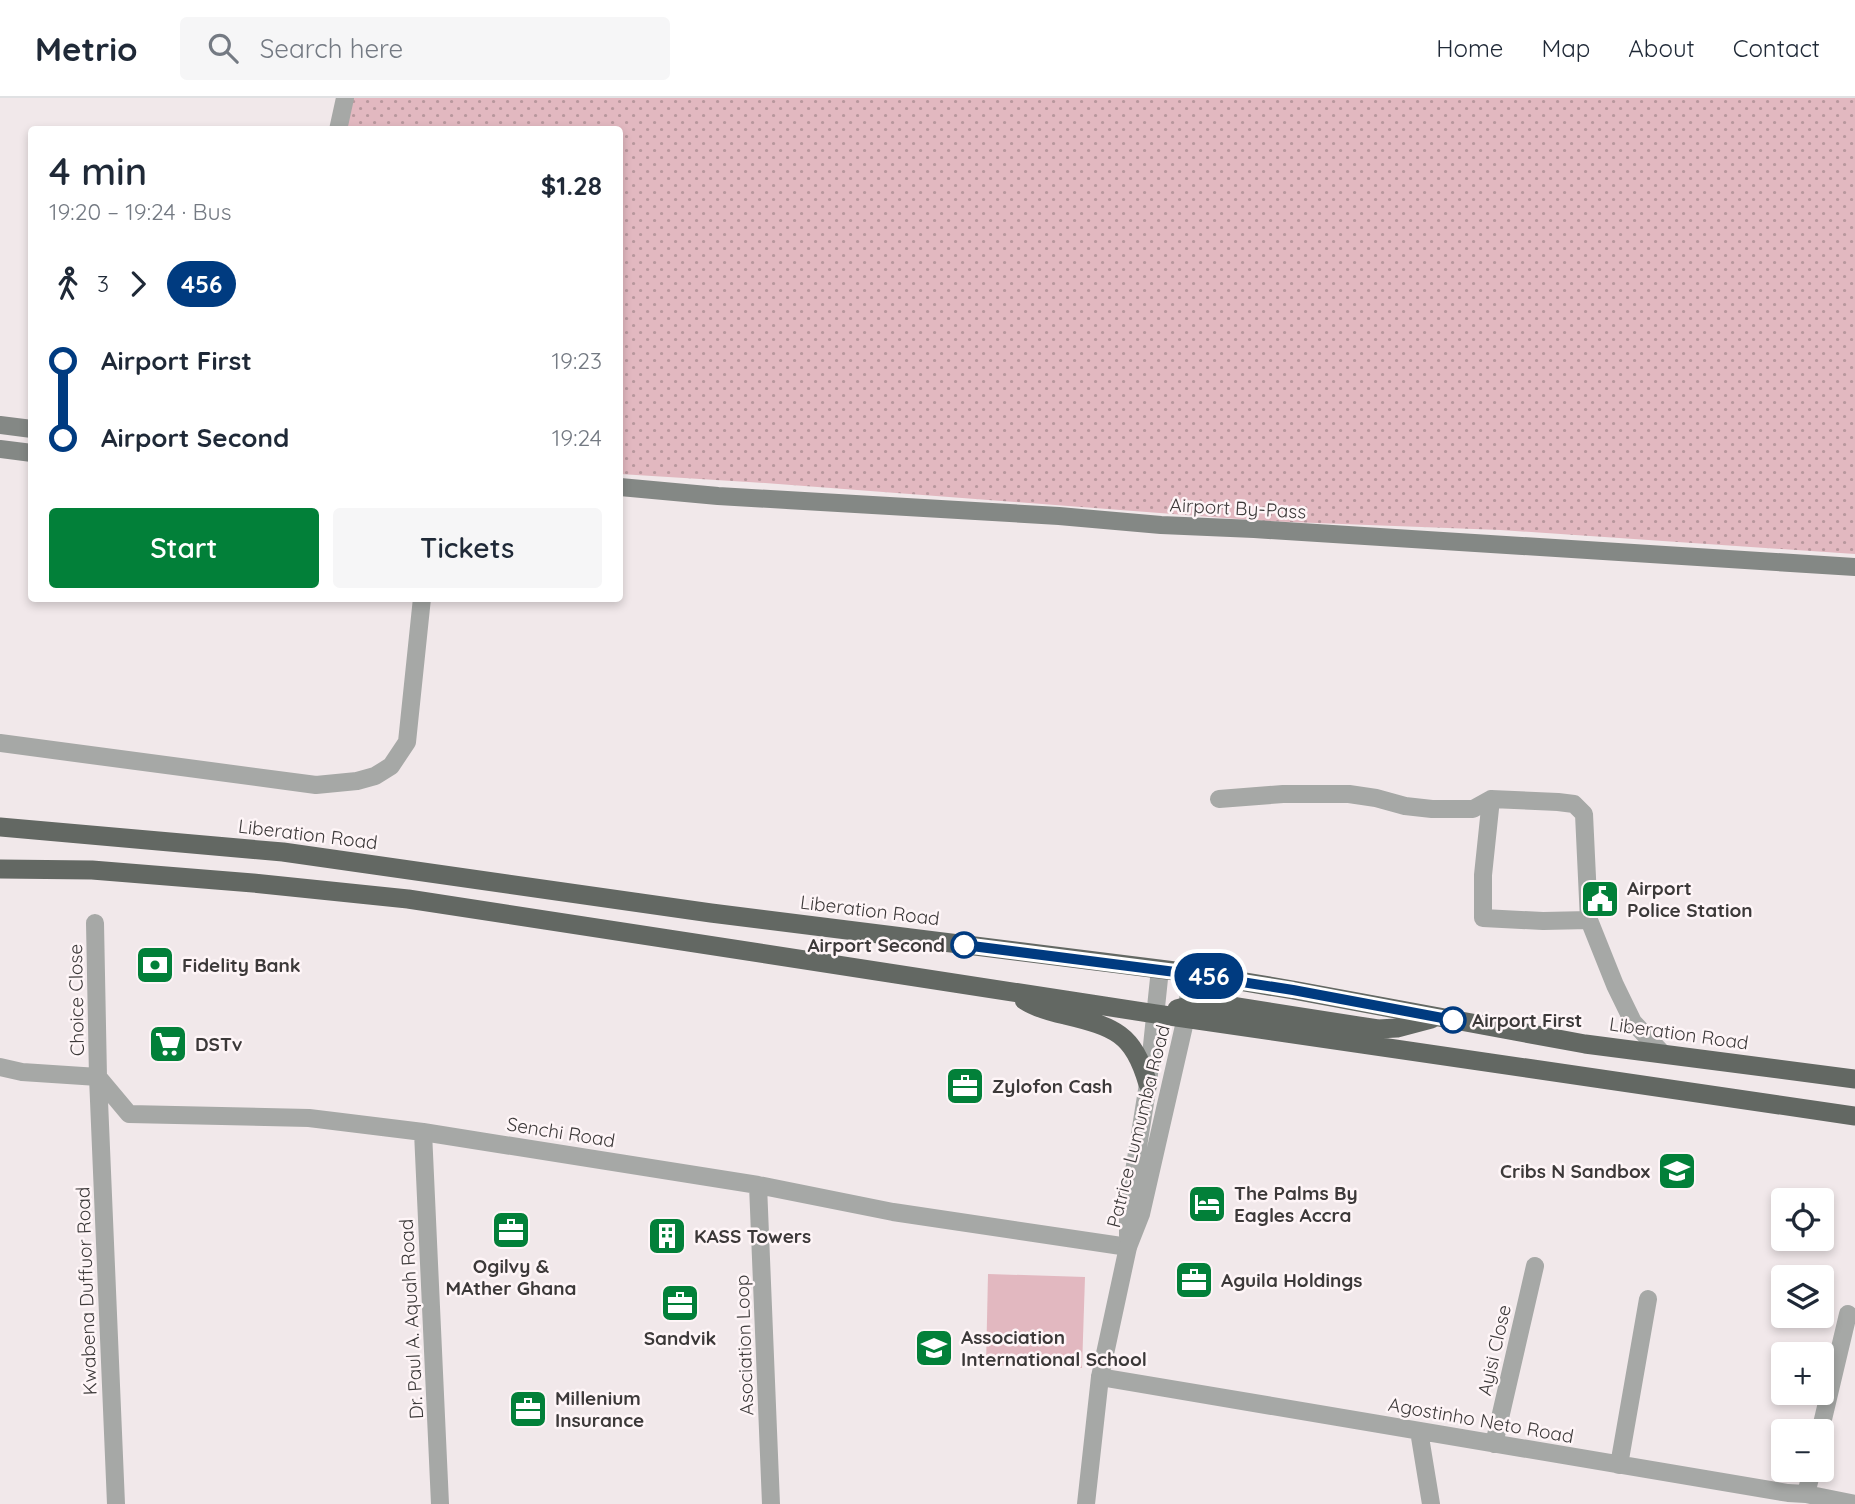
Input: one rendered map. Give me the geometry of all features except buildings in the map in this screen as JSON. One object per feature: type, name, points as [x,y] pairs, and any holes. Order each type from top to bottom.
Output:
[{"type":"highway","name":"Liberation Road","points":[[0,827],[283,852],[711,913],[1191,974],[1585,1044],[1855,1079]]},
{"type":"highway","points":[[0,869],[92,870],[408,899],[1156,1014],[1231,1006],[1378,1029],[1396,1028],[1439,1017]]},
{"type":"highway","points":[[1011,992],[1047,1011],[1092,1022],[1113,1031],[1135,1050],[1148,1084]]},
{"type":"highway","points":[[1187,1012],[1855,1116]]},
{"type":"main road","points":[[0,425],[28,428]]},
{"type":"main road","points":[[0,449],[28,452]]},
{"type":"main road","name":"Airport By-Pass","points":[[623,487],[1161,525],[1855,567]]},
{"type":"street","points":[[339,126],[345,98]]},
{"type":"street","points":[[0,743],[316,785],[357,781],[375,776],[391,766],[407,742],[422,602]]},
{"type":"street","points":[[1219,799],[1283,794],[1349,794],[1432,809],[1473,808],[1492,799],[1574,804],[1584,814],[1589,920],[1633,1022],[1663,1054]]},
{"type":"street","points":[[1492,799],[1483,876],[1483,918],[1589,920]]},
{"type":"street","name":"Choice Close","points":[[96,923],[98,1077]]},
{"type":"street","name":"Patrice Lumumba Road","points":[[1128,1247],[1128,1209],[1148,1084],[1160,970]]},
{"type":"street","name":"Patrice Lumumba Road","points":[[1086,1504],[1100,1377],[1128,1247],[1141,1214],[1187,1012],[1191,974]]},
{"type":"street","points":[[0,1067],[22,1072],[98,1077]]},
{"type":"street","name":"Senchi Road","points":[[98,1077],[130,1114],[310,1118],[423,1132],[758,1185],[893,1212],[1128,1247]]},
{"type":"street","name":"Kwabena Duffuor Road","points":[[98,1077],[116,1504]]},
{"type":"street","name":"Dr. Paul A. Aquah Road","points":[[423,1132],[440,1504]]},
{"type":"street","name":"Asociation Loop","points":[[758,1185],[771,1504]]},
{"type":"street","name":"Ayisi Close","points":[[1494,1444],[1535,1266]]},
{"type":"street","points":[[1619,1465],[1648,1299]]},
{"type":"street","points":[[1824,1419],[1847,1314]]},
{"type":"street","name":"Agostinho Neto Road","points":[[1100,1377],[1795,1497],[1855,1504]]},
{"type":"street","points":[[1419,1431],[1431,1504]]},
{"type":"street","points":[[1795,1497],[1804,1482]]},
{"type":"shaded area","points":[[343,98],[1855,98],[1855,554],[1500,530],[1265,521],[623,474],[623,126],[336,126]]},
{"type":"shaded area","points":[[988,1274],[1085,1277],[1082,1368],[986,1365]]},
{"type":"bus line","name":"456","points":[[964,945],[1191,974],[1453,1020]]},
{"type":"place","name":"Airport Police Station","points":[[1600,899]]},
{"type":"place","name":"Airport Second","points":[[964,945]]},
{"type":"place","name":"Fidelity Bank","points":[[155,965]]},
{"type":"place","name":"Airport First","points":[[1453,1020]]},
{"type":"place","name":"DSTv","points":[[168,1044]]},
{"type":"place","name":"Zylofon Cash","points":[[965,1086]]},
{"type":"place","name":"Cribs N Sandbox","points":[[1677,1171]]},
{"type":"place","name":"The Palms By Eagles Accra","points":[[1207,1204]]},
{"type":"place","name":"Ogilvy & MAther Ghana","points":[[511,1230]]},
{"type":"place","name":"KASS Towers","points":[[667,1236]]},
{"type":"place","name":"Aguila Holdings","points":[[1194,1280]]},
{"type":"place","name":"Sandvik","points":[[680,1303]]},
{"type":"place","name":"Association International School","points":[[934,1348]]},
{"type":"place","name":"Millenium Insurance","points":[[528,1409]]}]
